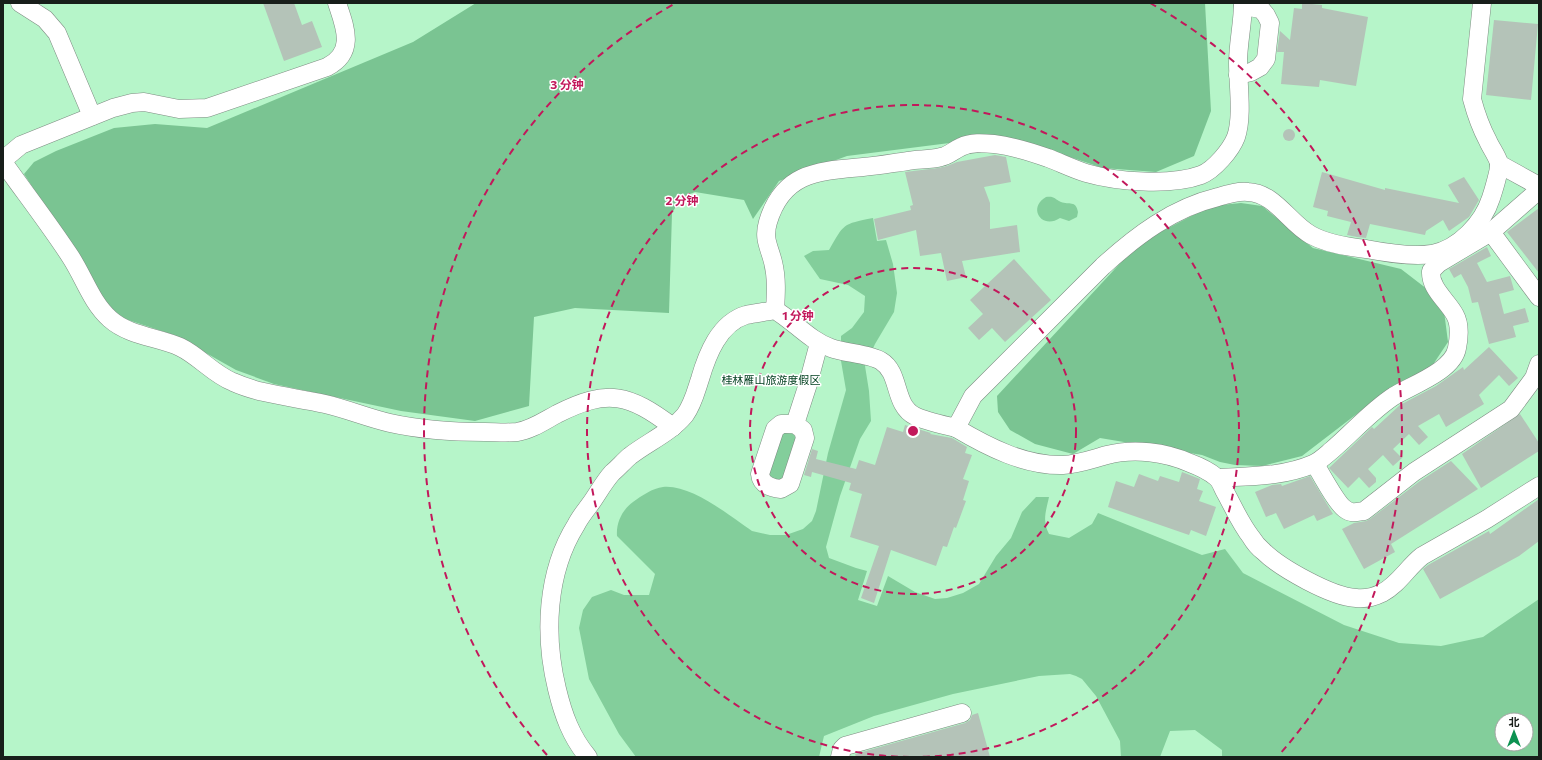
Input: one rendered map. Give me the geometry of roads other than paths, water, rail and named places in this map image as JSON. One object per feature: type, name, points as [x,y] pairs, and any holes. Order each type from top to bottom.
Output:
[{"type":"lane","points":[[20,3],[45,19],[57,33],[92,116]]},
{"type":"lane","points":[[337,3],[347,38],[344,50],[340,56],[333,64],[327,67],[199,110],[179,109],[144,102],[132,103],[92,116],[21,145],[3,161],[71,257],[98,306],[111,320],[120,326],[135,333],[179,347],[193,354],[207,366],[230,381],[242,386],[334,406],[388,423],[425,430],[518,432],[532,427],[579,404],[598,399],[612,398],[624,399],[637,403],[651,410],[673,427]]},
{"type":"lane","points":[[1482,3],[1472,99],[1478,119],[1499,164],[1539,186]]},
{"type":"lane","points":[[775,310],[776,287],[773,262],[767,246],[766,233],[768,223],[777,203],[784,192],[800,178],[835,170],[941,157],[966,145],[974,144],[995,144],[1032,152],[1085,173],[1101,177],[1127,180],[1161,181],[1202,175],[1214,168],[1236,137],[1240,111],[1238,74],[1238,61],[1243,5],[1261,10],[1266,15],[1270,23],[1266,59],[1260,67],[1255,70],[1238,74]]},
{"type":"lane","points":[[956,428],[973,396],[1123,248],[1169,216],[1194,204],[1211,199],[1238,192],[1257,192],[1274,203],[1302,230],[1321,240],[1382,252],[1422,255],[1433,254],[1458,242],[1480,220],[1490,201],[1499,164]]},
{"type":"lane","points":[[1202,175],[1211,199]]},
{"type":"lane","points":[[1217,478],[1287,472],[1299,470],[1315,464],[1338,446],[1380,406],[1441,369],[1451,361],[1457,350],[1457,321],[1455,315],[1431,279],[1431,271],[1438,263],[1491,232],[1539,190]]},
{"type":"lane","points":[[1491,232],[1539,296]]},
{"type":"lane","points":[[588,757],[580,747],[569,728],[553,675],[549,642],[550,612],[554,581],[563,553],[575,526],[611,474],[629,457],[673,427],[686,414],[694,401],[704,364],[715,341],[722,331],[733,322],[744,316],[775,310],[819,343],[832,349],[879,360],[888,366],[894,375],[904,408],[915,416],[956,428],[984,444],[1018,458],[1043,464],[1063,465],[1089,462],[1109,455],[1134,452],[1151,452],[1190,463],[1217,478],[1243,526],[1263,552],[1288,570],[1319,586],[1341,595],[1356,598],[1368,598],[1384,592],[1400,580],[1416,560],[1487,519],[1539,486]]},
{"type":"lane","points":[[795,424],[819,343]]},
{"type":"lane","points":[[1315,464],[1345,509],[1354,513],[1364,511],[1414,472],[1511,409],[1534,378],[1539,364]]},
{"type":"lane","points":[[840,757],[842,749],[845,746],[962,713]]},
{"type":"park label","name":"桂林雁山旅游度假区","points":[[771,380]]}]
